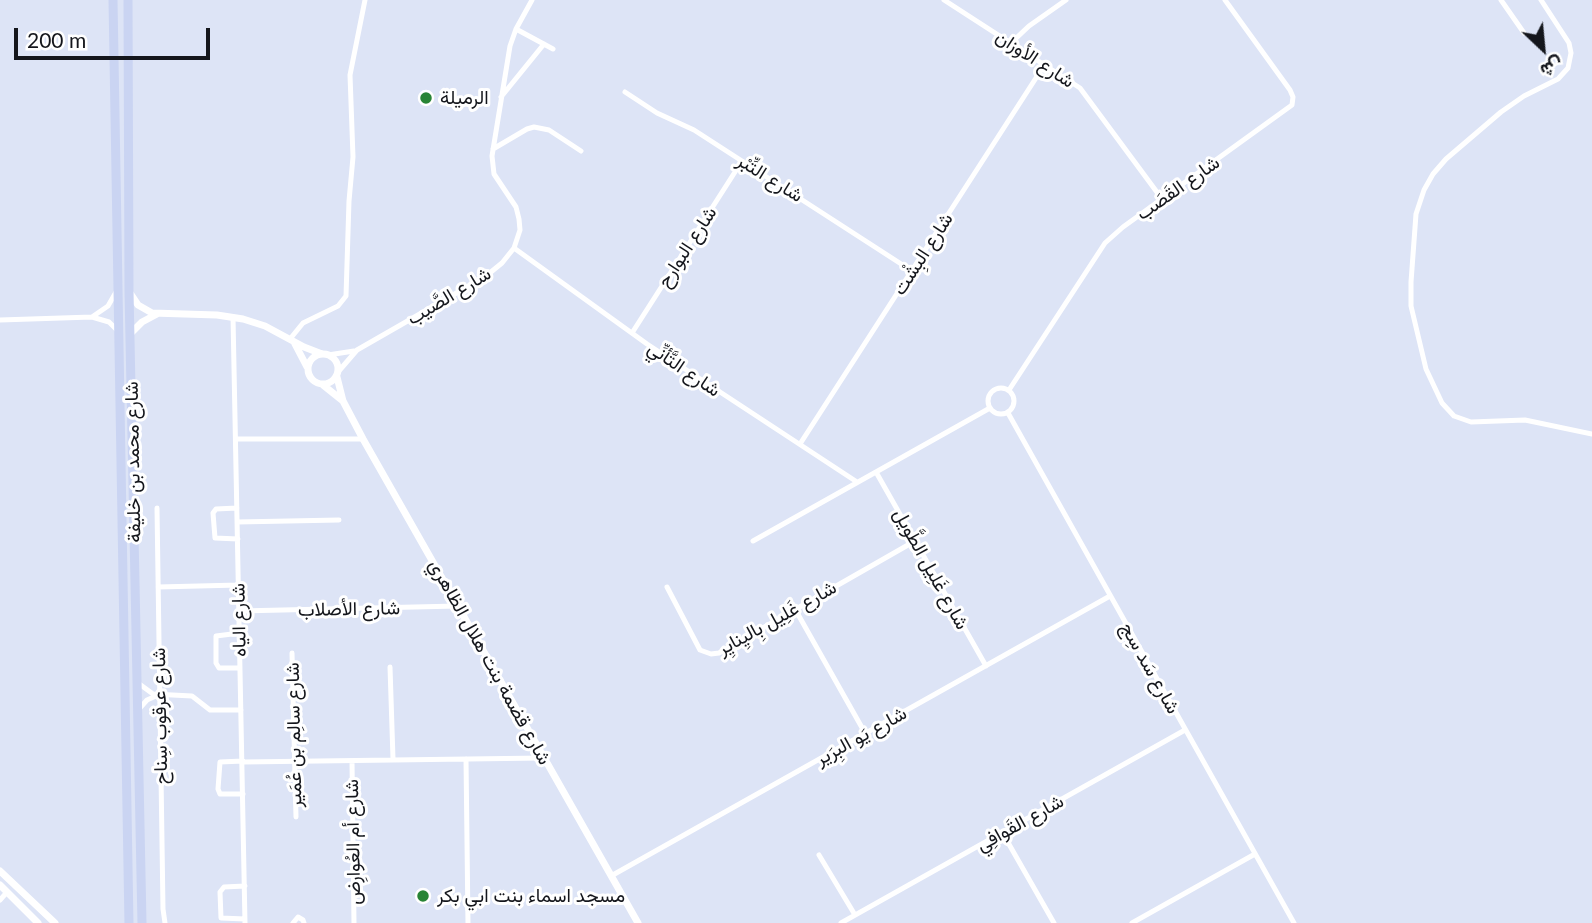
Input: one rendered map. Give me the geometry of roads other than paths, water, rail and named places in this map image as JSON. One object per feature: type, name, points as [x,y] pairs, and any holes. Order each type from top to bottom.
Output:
[{"type":"highway","name":"شارع محمد بن خليفة","points":[[113,0],[129,923]]},
{"type":"highway","name":"شارع محمد بن خليفة","points":[[128,0],[129,292],[142,923]]},
{"type":"street","points":[[291,340],[303,323],[338,306],[346,296],[353,157],[350,75],[365,0]]},
{"type":"street","points":[[514,248],[519,237],[519,219],[516,207],[494,174],[493,149],[510,46],[532,0]]},
{"type":"street","name":"شارع الأوزان","points":[[944,0],[1071,80],[1088,96],[1162,199]]},
{"type":"street","points":[[1011,43],[1029,26],[1066,0]]},
{"type":"street","name":"شارع القَصَب","points":[[1009,390],[1097,253],[1123,227],[1292,105],[1290,90],[1224,0]]},
{"type":"street","points":[[1501,0],[1524,33]]},
{"type":"street","points":[[1541,0],[1569,43],[1571,53],[1568,68],[1558,79],[1524,96],[1501,112],[1446,159],[1433,174],[1416,214],[1411,306],[1426,369],[1442,403],[1454,416],[1471,422],[1525,420],[1592,434]]},
{"type":"street","points":[[516,29],[553,49]]},
{"type":"street","points":[[501,97],[544,44]]},
{"type":"street","name":"شارع البِشْت","points":[[800,444],[1045,64]]},
{"type":"street","name":"شارع التِّبْر","points":[[625,92],[657,113],[694,130],[912,271]]},
{"type":"street","points":[[493,149],[534,127],[549,130],[581,151]]},
{"type":"street","name":"شارع البوارح","points":[[632,333],[742,161]]},
{"type":"street","name":"شارع التَّأنِّي","points":[[514,248],[714,390],[857,482]]},
{"type":"street","name":"شارع الصَّيب","points":[[337,374],[357,350],[486,276],[502,263],[514,248]]},
{"type":"street","points":[[92,317],[108,306],[117,289]]},
{"type":"street","points":[[129,292],[138,305],[157,314],[217,314],[265,326],[325,354],[338,363],[333,381],[323,385],[312,380],[300,351],[291,340]]},
{"type":"street","points":[[130,334],[142,322],[157,314]]},
{"type":"street","points":[[0,320],[92,317],[109,322],[117,330]]},
{"type":"street","name":"شارع الياه","points":[[233,317],[245,921]]},
{"type":"street","name":"شارع الصَّيب","points":[[325,354],[357,350]]},
{"type":"street","points":[[308,368],[312,358],[325,354]]},
{"type":"street","name":"شارع قضمة بنت هلال الظاهري","points":[[337,374],[343,401],[363,439],[638,923]]},
{"type":"street","name":"شارع قضمة بنت هلال الظاهري","points":[[323,385],[343,401]]},
{"type":"street","points":[[1001,387],[1009,390],[1015,402],[1008,413],[1000,414],[990,408],[988,397],[993,390],[1001,387]]},
{"type":"street","points":[[752,541],[990,408]]},
{"type":"street","name":"شارع سَد سِج","points":[[1008,413],[1294,923]]},
{"type":"street","points":[[236,439],[363,439]]},
{"type":"street","name":"شارع غَلِيل الطَّويل","points":[[876,472],[986,666]]},
{"type":"street","name":"شارع عرقوب سِناح","points":[[157,508],[165,923]]},
{"type":"street","points":[[237,508],[216,509],[213,513],[215,538],[238,539]]},
{"type":"street","points":[[237,522],[339,520]]},
{"type":"street","name":"شارع غَلِيل بِاليِنايِر","points":[[667,587],[697,645],[705,653],[711,654],[725,650],[915,541]]},
{"type":"street","points":[[158,587],[239,585]]},
{"type":"street","name":"شارع يَو البِرَير","points":[[611,876],[1110,596]]},
{"type":"street","name":"شارع الأصلاب","points":[[239,611],[458,606]]},
{"type":"street","points":[[795,610],[865,733]]},
{"type":"street","points":[[240,634],[216,636],[216,663],[220,668],[240,668]]},
{"type":"street","name":"شارع سالِم بن عُمَير","points":[[292,653],[296,817]]},
{"type":"street","points":[[390,667],[393,760]]},
{"type":"street","points":[[137,680],[146,691],[160,695],[188,695],[210,709],[241,710]]},
{"type":"street","points":[[138,711],[147,701],[160,695]]},
{"type":"street","name":"شارع القَوافِي","points":[[841,923],[1185,730]]},
{"type":"street","points":[[243,794],[223,794],[218,789],[220,762],[543,758]]},
{"type":"street","points":[[466,759],[468,923]]},
{"type":"street","name":"شارع أم العُوارِض","points":[[352,761],[354,923]]},
{"type":"street","points":[[1002,832],[1054,923]]},
{"type":"street","points":[[1132,923],[1255,854]]},
{"type":"street","points":[[819,855],[855,915]]},
{"type":"street","points":[[0,871],[55,923]]},
{"type":"street","points":[[0,885],[38,923]]},
{"type":"street","points":[[245,886],[224,887],[220,892],[221,918],[245,921]]},
{"type":"street","points":[[0,900],[7,892]]},
{"type":"street","points":[[293,923],[298,917],[304,923]]},
{"type":"place","name":"الرميلة","points":[[426,98]]},
{"type":"place","name":"مسجد اسماء بنت ابي بكر","points":[[423,896]]}]
